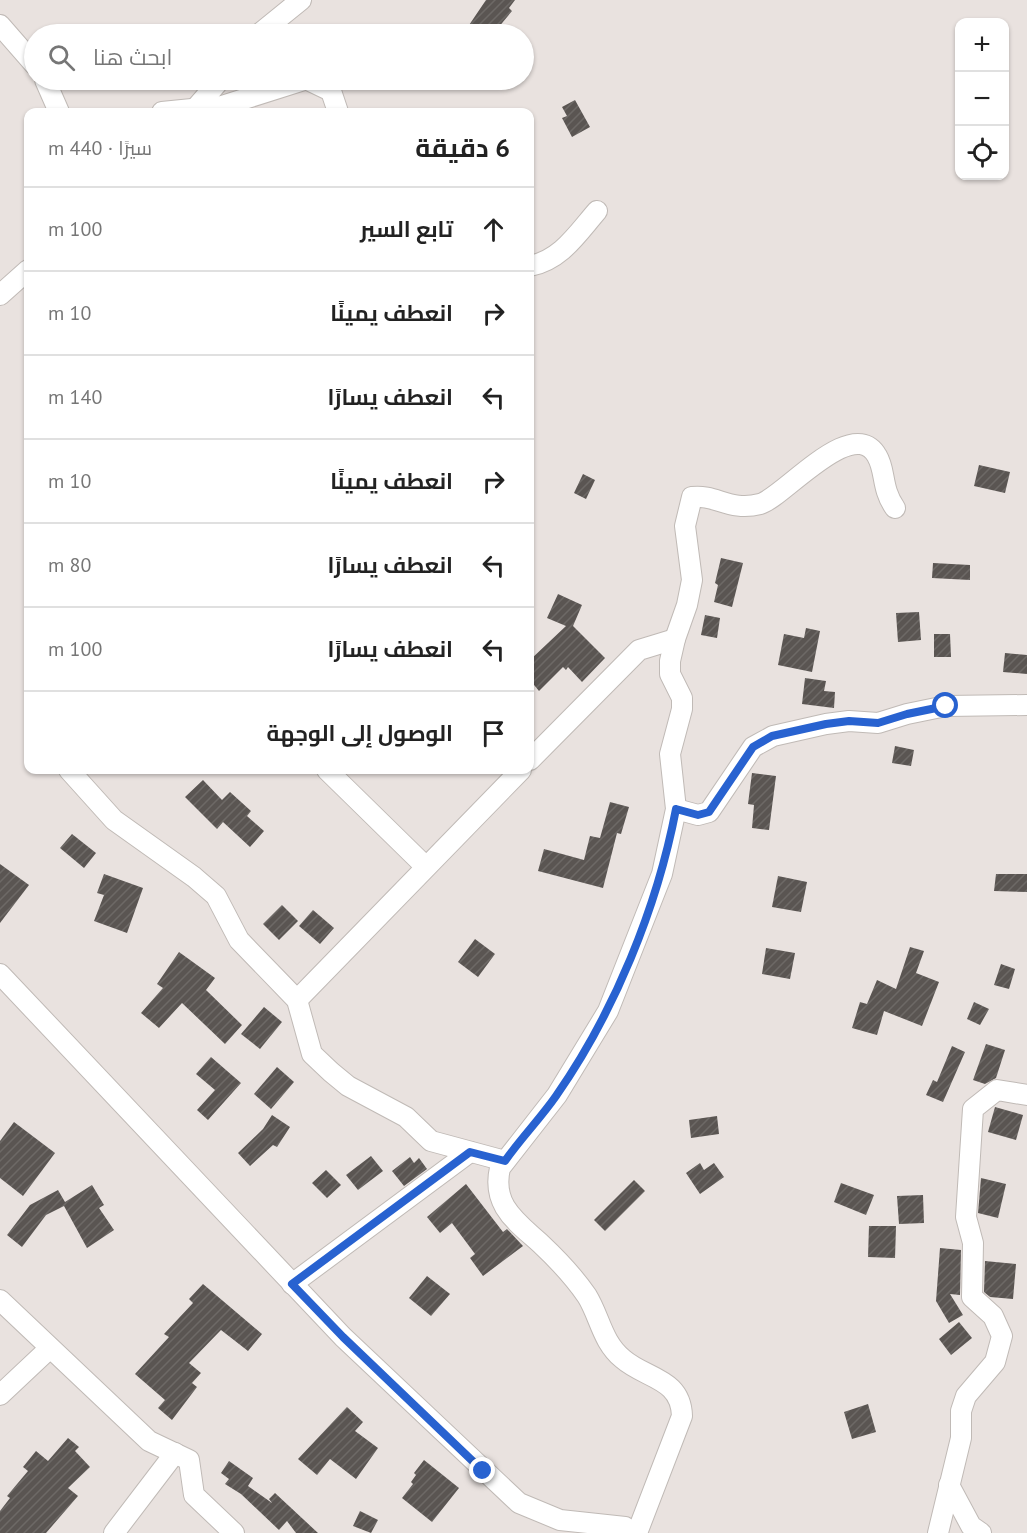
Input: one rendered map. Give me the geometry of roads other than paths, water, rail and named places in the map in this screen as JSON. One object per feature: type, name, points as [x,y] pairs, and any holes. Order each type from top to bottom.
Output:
[{"type":"street","points":[[271,24],[301,0]]},
{"type":"street","points":[[0,25],[24,53]]},
{"type":"street","points":[[49,90],[57,108]]},
{"type":"street","points":[[196,108],[211,90]]},
{"type":"street","points":[[208,108],[274,90]]},
{"type":"street","points":[[329,90],[337,108]]},
{"type":"street","points":[[534,265],[546,263],[562,252],[597,211]]},
{"type":"street","points":[[0,295],[24,274]]},
{"type":"street","points":[[0,974],[343,1337],[519,1503],[560,1520],[625,1527],[635,1533],[682,1416],[682,1406],[671,1386],[622,1359],[600,1329],[592,1306],[575,1280],[516,1222],[505,1208],[497,1180],[505,1161],[557,1095],[608,1011],[662,874],[676,809],[670,754],[682,709],[682,698],[670,674],[675,639],[687,605],[692,580],[685,525],[692,497],[701,496],[727,505],[760,504],[781,493],[819,459],[855,445],[872,450],[878,456],[887,496],[895,508]]},
{"type":"street","points":[[534,756],[639,650],[675,639]]},
{"type":"street","points":[[676,809],[698,815],[709,812],[753,747],[772,736],[849,721],[878,723],[946,706],[1027,705]]},
{"type":"street","points":[[73,774],[114,820],[216,896],[239,940],[297,1000],[312,1054],[331,1072],[348,1086],[406,1118],[430,1141],[505,1161]]},
{"type":"street","points":[[331,774],[425,866]]},
{"type":"street","points":[[297,1000],[516,774]]},
{"type":"street","points":[[938,1533],[961,1438],[961,1411],[966,1396],[995,1362],[1002,1336],[993,1316],[972,1297],[974,1242],[966,1217],[973,1109],[998,1090],[1027,1095]]},
{"type":"street","points":[[292,1284],[470,1152]]},
{"type":"street","points":[[0,1300],[149,1442],[189,1460],[194,1495],[234,1533]]},
{"type":"street","points":[[0,1395],[50,1348]]},
{"type":"street","points":[[114,1533],[176,1453]]},
{"type":"street","points":[[949,1485],[971,1526],[981,1533]]}]
